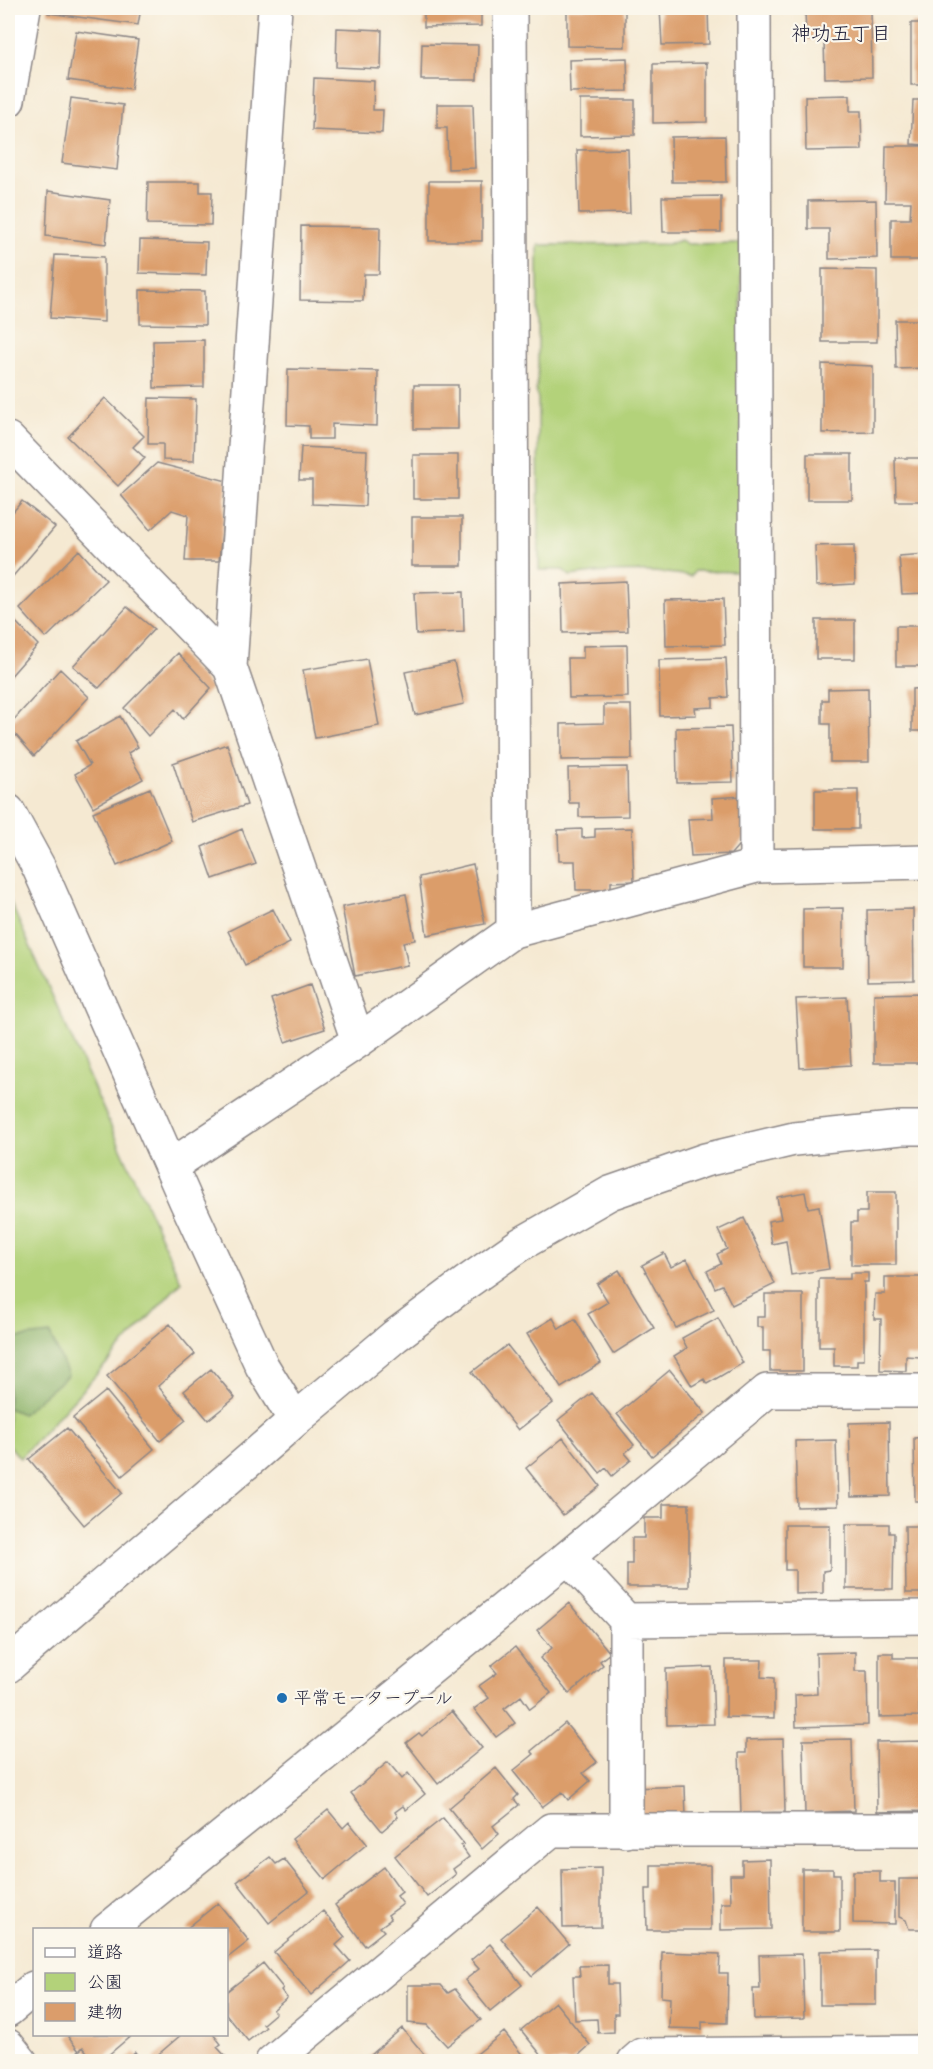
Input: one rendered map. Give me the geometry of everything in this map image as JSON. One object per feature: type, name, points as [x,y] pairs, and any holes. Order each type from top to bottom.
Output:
[{"type":"street","points":[[8,100],[24,8]]},
{"type":"street","points":[[275,8],[230,667],[358,1041]]},
{"type":"street","points":[[510,8],[513,931]]},
{"type":"street","points":[[754,8],[756,866]]},
{"type":"street","points":[[8,439],[230,667]]},
{"type":"street","points":[[8,811],[39,868],[261,1366],[295,1420]]},
{"type":"street","points":[[171,1166],[358,1041],[513,931],[756,866],[926,862]]},
{"type":"street","points":[[8,1666],[109,1577],[395,1336],[521,1244],[610,1193],[705,1160],[794,1139],[902,1128],[926,1128]]},
{"type":"street","points":[[108,1928],[568,1557],[767,1391],[926,1390]]},
{"type":"street","points":[[568,1557],[626,1620],[626,1831]]},
{"type":"street","points":[[626,1620],[926,1617]]},
{"type":"street","points":[[272,2061],[551,1830],[926,1830]]},
{"type":"street","points":[[8,2010],[33,1989]]},
{"type":"street","points":[[8,2046],[21,2061]]},
{"type":"street","points":[[634,2061],[642,2055],[926,2052]]},
{"type":"green space","points":[[681,240],[687,244],[741,243],[742,572],[695,571],[691,576],[615,572],[570,576],[563,570],[539,570],[538,399],[536,392],[538,245],[668,244]]},
{"type":"green space","points":[[8,897],[181,1282],[20,1458],[8,1444]]},
{"type":"green space","points":[[50,1334],[68,1375],[22,1414],[8,1408],[8,1339]]},
{"type":"building","points":[[48,8],[141,8],[138,25],[48,13]]},
{"type":"building","points":[[327,8],[383,8],[382,12],[327,10]]},
{"type":"building","points":[[424,8],[481,8],[481,26],[424,27]]},
{"type":"building","points":[[567,8],[625,8],[625,47],[567,46]]},
{"type":"building","points":[[660,8],[708,8],[709,44],[662,45]]},
{"type":"building","points":[[805,8],[871,8],[872,77],[825,78],[824,40],[806,40]]},
{"type":"building","points":[[911,23],[926,23],[926,85],[911,85]]},
{"type":"building","points":[[337,28],[382,30],[381,69],[336,67]]},
{"type":"building","points":[[76,31],[138,40],[131,89],[68,80]]},
{"type":"building","points":[[422,44],[478,45],[477,80],[421,80]]},
{"type":"building","points":[[627,58],[628,91],[570,92],[569,60]]},
{"type":"building","points":[[707,63],[707,122],[653,123],[653,64]]},
{"type":"building","points":[[314,78],[374,81],[373,110],[383,110],[382,133],[312,130]]},
{"type":"building","points":[[850,95],[850,111],[861,111],[862,150],[806,151],[805,96]]},
{"type":"building","points":[[71,98],[123,105],[117,170],[62,163]]},
{"type":"building","points":[[580,100],[635,100],[635,135],[580,136]]},
{"type":"building","points":[[913,100],[926,100],[926,145],[911,144]]},
{"type":"building","points":[[437,104],[473,104],[475,168],[448,169],[447,128],[437,128]]},
{"type":"building","points":[[725,136],[726,182],[672,182],[671,137]]},
{"type":"building","points":[[886,146],[926,146],[926,260],[891,260],[891,219],[910,219],[911,202],[885,202]]},
{"type":"building","points":[[628,149],[630,213],[579,214],[577,150]]},
{"type":"building","points":[[429,181],[482,181],[482,241],[429,241]]},
{"type":"building","points":[[148,182],[200,182],[200,192],[212,192],[211,225],[147,224]]},
{"type":"building","points":[[48,191],[110,200],[106,244],[46,236]]},
{"type":"building","points":[[721,196],[721,232],[663,232],[662,197]]},
{"type":"building","points":[[876,200],[877,258],[829,259],[829,229],[808,229],[808,201]]},
{"type":"building","points":[[301,226],[380,227],[379,274],[364,274],[363,301],[300,300]]},
{"type":"building","points":[[140,240],[207,242],[206,275],[139,273]]},
{"type":"building","points":[[55,255],[104,257],[104,322],[50,318]]},
{"type":"building","points":[[822,269],[877,270],[877,342],[822,342]]},
{"type":"building","points":[[140,290],[205,291],[205,325],[140,324]]},
{"type":"building","points":[[895,320],[926,320],[926,368],[896,369]]},
{"type":"building","points":[[204,340],[204,387],[154,388],[153,341]]},
{"type":"building","points":[[822,364],[873,366],[873,432],[822,433]]},
{"type":"building","points":[[288,369],[378,371],[377,426],[332,424],[332,439],[309,439],[309,426],[287,425]]},
{"type":"building","points":[[414,385],[458,385],[458,429],[414,429]]},
{"type":"building","points":[[105,398],[144,436],[133,447],[145,458],[118,486],[68,437]]},
{"type":"building","points":[[149,398],[196,399],[194,461],[163,460],[163,444],[148,444]]},
{"type":"building","points":[[301,447],[367,450],[365,506],[312,504],[312,480],[299,480]]},
{"type":"building","points":[[807,454],[852,454],[852,500],[807,500]]},
{"type":"building","points":[[413,455],[458,455],[458,499],[413,499]]},
{"type":"building","points":[[895,458],[926,458],[926,501],[896,501]]},
{"type":"building","points":[[157,463],[227,481],[219,561],[185,561],[188,515],[172,510],[150,530],[121,495]]},
{"type":"building","points":[[22,501],[55,527],[8,582],[8,518]]},
{"type":"building","points":[[412,517],[462,517],[462,566],[412,566]]},
{"type":"building","points":[[854,545],[855,584],[816,586],[815,546]]},
{"type":"building","points":[[79,550],[106,580],[46,638],[20,609]]},
{"type":"building","points":[[926,554],[926,593],[902,594],[899,556]]},
{"type":"building","points":[[626,581],[628,631],[563,633],[562,584]]},
{"type":"building","points":[[463,592],[464,632],[416,634],[414,593]]},
{"type":"building","points":[[723,599],[725,645],[666,646],[665,600]]},
{"type":"building","points":[[127,607],[154,629],[99,688],[73,666]]},
{"type":"building","points":[[12,618],[38,645],[8,679],[8,624]]},
{"type":"building","points":[[816,620],[855,620],[855,659],[816,659]]},
{"type":"building","points":[[896,626],[926,626],[926,666],[896,666]]},
{"type":"building","points":[[627,645],[628,697],[569,698],[568,658],[583,658],[583,646]]},
{"type":"building","points":[[178,653],[211,688],[183,719],[175,709],[148,736],[124,708]]},
{"type":"building","points":[[726,658],[728,697],[713,698],[713,707],[695,708],[696,715],[660,716],[659,660]]},
{"type":"building","points":[[367,659],[379,726],[315,738],[303,670]]},
{"type":"building","points":[[454,662],[464,704],[415,715],[405,672]]},
{"type":"building","points":[[60,669],[89,697],[34,756],[8,726]]},
{"type":"building","points":[[868,688],[869,762],[830,762],[830,724],[822,724],[822,700],[828,700],[828,689]]},
{"type":"building","points":[[926,688],[926,731],[912,731],[912,689]]},
{"type":"building","points":[[604,705],[631,705],[632,759],[561,760],[561,724],[604,723]]},
{"type":"building","points":[[120,716],[138,747],[128,753],[143,779],[93,807],[75,774],[90,765],[76,741]]},
{"type":"building","points":[[731,727],[733,782],[677,783],[676,728]]},
{"type":"building","points":[[227,744],[247,805],[192,822],[173,763]]},
{"type":"building","points":[[627,767],[628,816],[579,817],[579,803],[569,803],[568,768]]},
{"type":"building","points":[[150,788],[172,841],[117,866],[93,812]]},
{"type":"building","points":[[815,790],[858,790],[858,829],[815,829]]},
{"type":"building","points":[[743,796],[744,839],[731,854],[691,856],[688,819],[713,818],[712,798]]},
{"type":"building","points":[[632,828],[634,881],[611,882],[611,890],[576,890],[575,861],[559,861],[558,830],[582,829],[582,838],[595,837],[595,829]]},
{"type":"building","points":[[242,829],[256,864],[213,879],[202,847]]},
{"type":"building","points":[[473,864],[485,924],[427,935],[419,877]]},
{"type":"building","points":[[406,894],[415,940],[403,942],[408,965],[355,976],[342,907]]},
{"type":"building","points":[[843,908],[843,967],[803,967],[803,909]]},
{"type":"building","points":[[273,909],[290,943],[245,965],[228,931]]},
{"type":"building","points":[[913,909],[914,980],[868,981],[867,910]]},
{"type":"building","points":[[310,985],[325,1029],[285,1042],[271,999]]},
{"type":"building","points":[[924,993],[924,1063],[874,1063],[874,994]]},
{"type":"building","points":[[847,997],[851,1065],[800,1068],[796,999]]},
{"type":"building","points":[[805,1192],[808,1208],[819,1206],[829,1269],[791,1275],[786,1241],[772,1244],[768,1221],[781,1219],[777,1197]]},
{"type":"building","points":[[867,1192],[896,1192],[896,1265],[851,1265],[851,1222],[857,1222],[857,1212],[867,1212]]},
{"type":"building","points":[[744,1218],[775,1284],[732,1305],[722,1285],[715,1288],[707,1271],[721,1264],[717,1254],[727,1249],[718,1230]]},
{"type":"building","points":[[664,1253],[671,1267],[687,1259],[714,1310],[676,1328],[642,1265]]},
{"type":"building","points":[[619,1270],[654,1328],[613,1354],[588,1314],[608,1302],[597,1284]]},
{"type":"building","points":[[850,1273],[868,1273],[868,1282],[864,1282],[864,1360],[857,1360],[857,1366],[834,1366],[834,1347],[819,1347],[819,1279],[850,1279]]},
{"type":"building","points":[[885,1277],[921,1277],[920,1357],[906,1356],[906,1371],[880,1370],[881,1319],[874,1319],[875,1294],[885,1294]]},
{"type":"building","points":[[765,1294],[803,1294],[803,1371],[770,1371],[770,1351],[763,1351],[763,1327],[757,1327],[757,1317],[765,1317]]},
{"type":"building","points":[[553,1318],[559,1329],[575,1319],[601,1363],[561,1388],[527,1334]]},
{"type":"building","points":[[718,1318],[743,1363],[707,1384],[704,1379],[692,1386],[674,1356],[687,1348],[682,1338]]},
{"type":"building","points":[[170,1324],[195,1354],[158,1386],[186,1420],[160,1441],[107,1376]]},
{"type":"building","points":[[507,1345],[553,1403],[518,1430],[472,1372]]},
{"type":"building","points":[[211,1369],[235,1398],[208,1420],[184,1391]]},
{"type":"building","points":[[670,1370],[705,1413],[652,1456],[617,1414]]},
{"type":"building","points":[[106,1391],[154,1449],[122,1476],[73,1418]]},
{"type":"building","points":[[592,1393],[634,1445],[625,1453],[631,1460],[612,1476],[606,1468],[600,1473],[558,1420]]},
{"type":"building","points":[[889,1422],[890,1496],[851,1497],[849,1423]]},
{"type":"building","points":[[67,1428],[122,1493],[84,1525],[29,1459]]},
{"type":"building","points":[[926,1437],[926,1501],[915,1501],[914,1438]]},
{"type":"building","points":[[563,1438],[600,1486],[563,1515],[526,1468]]},
{"type":"building","points":[[836,1440],[838,1506],[797,1507],[795,1441]]},
{"type":"building","points":[[663,1504],[689,1504],[689,1587],[627,1587],[627,1564],[632,1564],[632,1538],[644,1538],[644,1518],[663,1518]]},
{"type":"building","points":[[846,1524],[889,1524],[889,1533],[894,1533],[893,1589],[846,1589]]},
{"type":"building","points":[[785,1525],[830,1525],[830,1570],[823,1571],[823,1593],[795,1594],[795,1570],[785,1570]]},
{"type":"building","points":[[905,1526],[926,1526],[926,1593],[906,1593]]},
{"type":"building","points":[[569,1603],[610,1653],[600,1661],[603,1665],[569,1694],[540,1658],[552,1648],[537,1630]]},
{"type":"building","points":[[515,1647],[551,1693],[530,1709],[521,1696],[504,1709],[515,1723],[496,1737],[474,1709],[489,1698],[479,1686],[497,1673],[491,1666]]},
{"type":"building","points":[[855,1652],[855,1671],[867,1671],[868,1725],[796,1727],[795,1695],[817,1694],[816,1653]]},
{"type":"building","points":[[879,1653],[893,1653],[893,1658],[919,1658],[919,1716],[879,1717]]},
{"type":"building","points":[[726,1660],[762,1660],[761,1677],[774,1678],[774,1718],[726,1717]]},
{"type":"building","points":[[712,1667],[714,1724],[667,1725],[666,1669]]},
{"type":"building","points":[[452,1711],[482,1748],[438,1784],[406,1743],[419,1733],[422,1736]]},
{"type":"building","points":[[565,1723],[597,1762],[583,1773],[590,1781],[568,1800],[562,1792],[542,1807],[513,1771],[534,1754],[531,1751]]},
{"type":"building","points":[[783,1739],[785,1812],[741,1813],[739,1753],[746,1753],[746,1740]]},
{"type":"building","points":[[852,1739],[854,1811],[805,1813],[803,1740]]},
{"type":"building","points":[[924,1741],[925,1811],[877,1812],[876,1742]]},
{"type":"building","points":[[388,1762],[402,1779],[408,1773],[425,1794],[406,1810],[403,1806],[395,1812],[398,1817],[382,1831],[351,1793]]},
{"type":"building","points":[[496,1768],[518,1795],[514,1799],[519,1805],[493,1826],[499,1834],[482,1849],[449,1808]]},
{"type":"building","points":[[685,1786],[686,1818],[633,1819],[632,1788]]},
{"type":"building","points":[[328,1810],[343,1828],[349,1822],[367,1844],[325,1879],[292,1839]]},
{"type":"building","points":[[443,1818],[464,1844],[461,1846],[469,1857],[453,1869],[456,1874],[427,1897],[395,1856]]},
{"type":"building","points":[[270,1857],[276,1864],[284,1859],[309,1891],[269,1923],[237,1882]]},
{"type":"building","points":[[770,1859],[771,1929],[721,1930],[721,1903],[731,1903],[730,1875],[742,1875],[742,1860]]},
{"type":"building","points":[[651,1865],[710,1865],[711,1930],[647,1930],[646,1889],[651,1889]]},
{"type":"building","points":[[384,1867],[402,1892],[397,1896],[403,1904],[388,1915],[391,1919],[380,1927],[384,1931],[365,1946],[335,1905]]},
{"type":"building","points":[[601,1868],[601,1927],[563,1928],[562,1869]]},
{"type":"building","points":[[802,1869],[833,1869],[833,1874],[840,1874],[840,1932],[802,1932]]},
{"type":"building","points":[[853,1871],[880,1871],[880,1882],[895,1882],[895,1924],[853,1923]]},
{"type":"building","points":[[899,1879],[926,1879],[926,1929],[909,1929],[906,1920],[899,1917]]},
{"type":"building","points":[[218,1903],[249,1941],[228,1957],[228,1928],[187,1928]]},
{"type":"building","points":[[538,1907],[569,1944],[532,1976],[501,1938]]},
{"type":"building","points":[[323,1911],[345,1937],[336,1945],[350,1961],[311,1995],[274,1952]]},
{"type":"building","points":[[490,1944],[522,1985],[490,2011],[465,1980],[479,1969],[471,1960]]},
{"type":"building","points":[[876,1950],[876,2005],[820,2005],[820,1951]]},
{"type":"building","points":[[662,1952],[720,1954],[719,1973],[728,1973],[727,2023],[702,2022],[702,2029],[669,2028],[670,1998],[661,1997]]},
{"type":"building","points":[[802,1954],[804,2018],[754,2019],[753,1989],[760,1989],[759,1955]]},
{"type":"building","points":[[263,1963],[283,1988],[281,1990],[287,1998],[273,2010],[276,2013],[263,2024],[266,2027],[248,2041],[228,2016],[228,1990]]},
{"type":"building","points":[[608,1965],[608,1984],[617,1984],[618,2014],[614,2014],[614,2032],[598,2033],[597,2019],[575,2020],[573,1976],[580,1976],[579,1966]]},
{"type":"building","points":[[408,1985],[441,1985],[448,1993],[455,1989],[481,2020],[447,2046],[427,2025],[408,2023]]},
{"type":"building","points":[[555,2002],[590,2045],[571,2062],[547,2062],[521,2030]]},
{"type":"building","points":[[402,2028],[429,2060],[427,2062],[363,2062]]},
{"type":"building","points":[[504,2032],[528,2062],[467,2062]]},
{"type":"building","points":[[131,2036],[100,2062],[94,2062],[83,2047],[79,2051],[68,2037]]},
{"type":"building","points":[[180,2036],[215,2036],[221,2044],[217,2047],[226,2057],[220,2062],[157,2062],[154,2058]]},
{"type":"building","points":[[135,2052],[142,2062],[124,2062]]},
{"type":"place","name":"平常モータープール","points":[[282,1698]]},
{"type":"district","name":"神功五丁目","points":[[841,33]]}]
